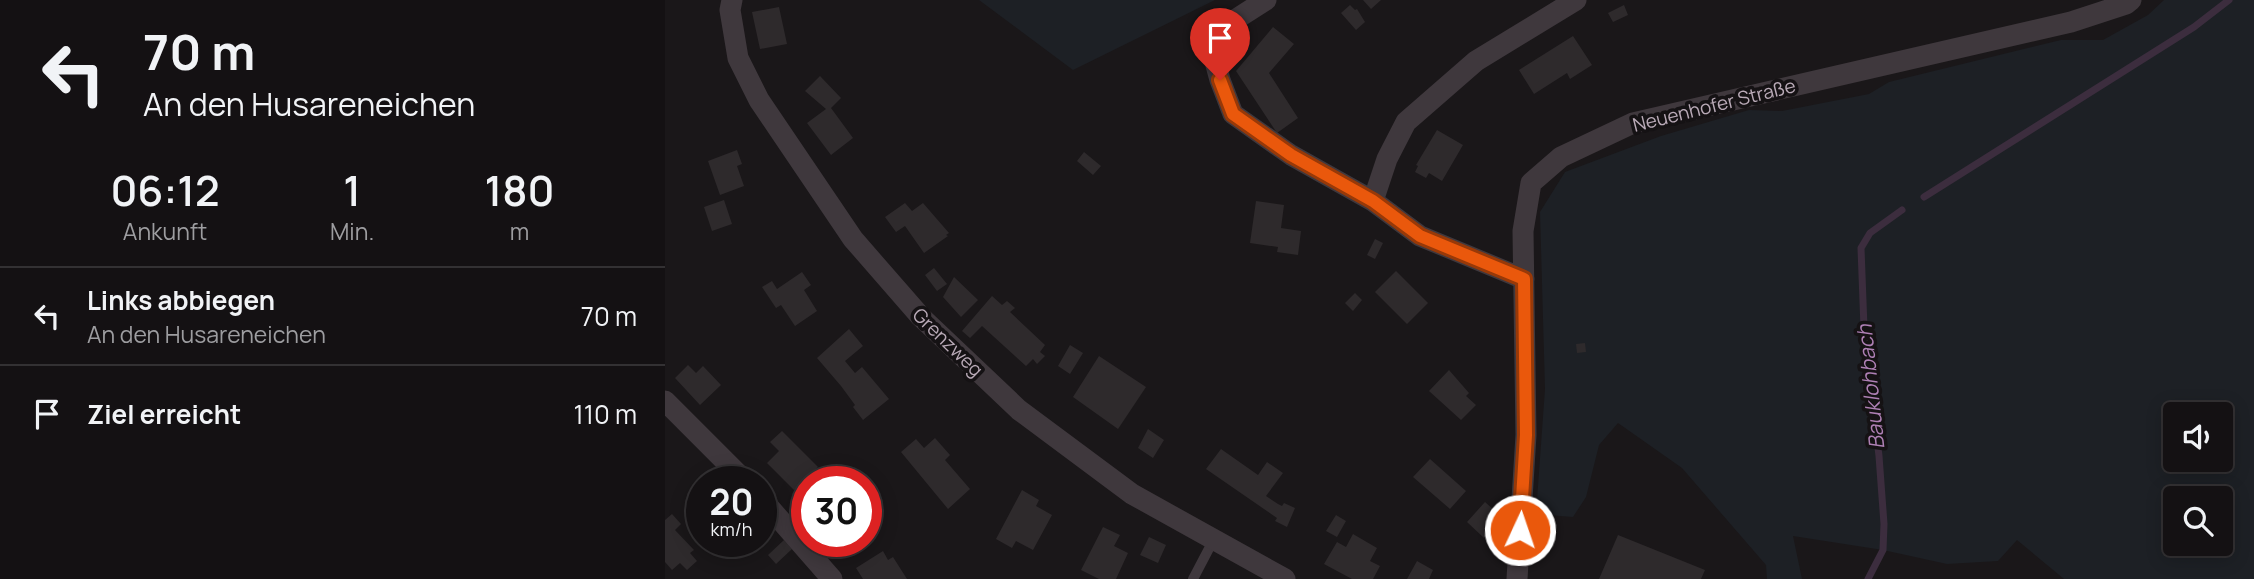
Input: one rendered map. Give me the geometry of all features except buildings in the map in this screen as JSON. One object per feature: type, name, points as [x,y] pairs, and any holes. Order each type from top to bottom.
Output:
[{"type":"street","name":"Grenzweg","points":[[732,0],[730,10],[738,58],[759,100],[853,239],[921,317],[1019,410],[1132,494],[1285,579]]},
{"type":"street","points":[[1266,0],[1230,23],[1213,54],[1233,114],[1291,155],[1373,201],[1420,236],[1524,279]]},
{"type":"street","points":[[1373,201],[1387,159],[1406,122],[1476,61],[1576,0]]},
{"type":"street","name":"Neuenhofer Straße","points":[[1517,579],[1526,435],[1523,231],[1531,183],[1561,157],[1633,123],[2071,22],[2131,0]]},
{"type":"street","points":[[665,401],[730,466]]},
{"type":"street","points":[[777,516],[832,579]]},
{"type":"lane","points":[[1193,579],[1214,539]]},
{"type":"shaded area","points":[[979,0],[1215,0],[1073,70]]},
{"type":"shaded area","points":[[2164,0],[2254,0],[2254,579],[2064,579],[2017,540],[1998,561],[1947,564],[1883,550],[1793,536],[1802,579],[1767,579],[1766,565],[1682,468],[1618,423],[1599,445],[1586,497],[1573,517],[1536,514],[1545,389],[1540,212],[1565,172],[1661,136],[1749,110],[1782,111],[1869,94],[1889,82],[2061,40],[2103,40],[2148,15]]},
{"type":"waterway","name":"Bauklohbach","points":[[1924,197],[2194,27],[2229,0]]},
{"type":"waterway","name":"Bauklohbach","points":[[1868,579],[1883,550],[1884,524],[1864,328],[1861,248],[1870,233],[1902,210]]},
{"type":"route","points":[[1220,80],[1233,114],[1291,155],[1373,201],[1420,236],[1524,279],[1526,435],[1520,530]]}]
